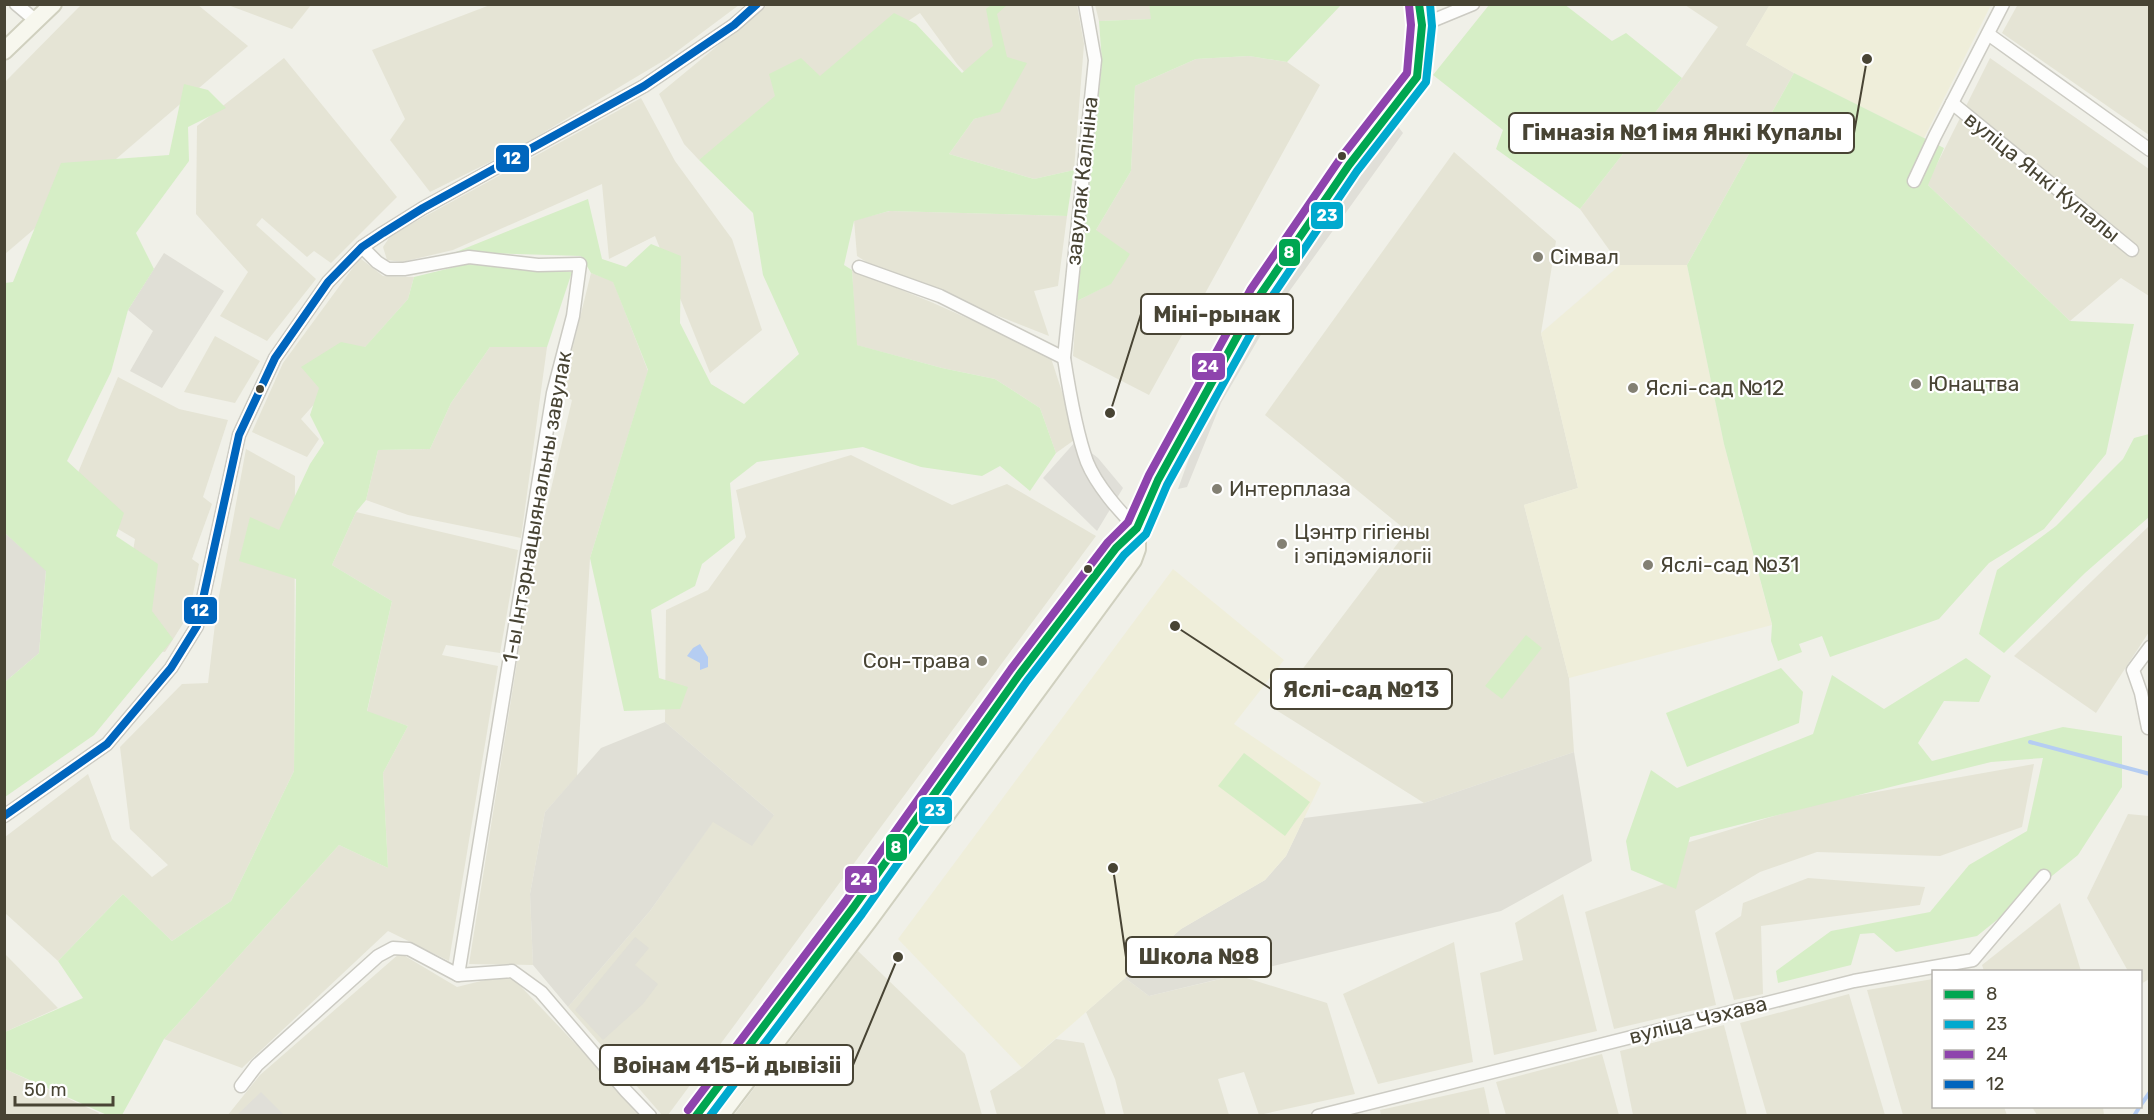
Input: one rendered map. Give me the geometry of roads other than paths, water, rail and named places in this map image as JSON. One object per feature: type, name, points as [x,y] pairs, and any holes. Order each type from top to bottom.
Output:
[{"type":"main road","points":[[4,51],[53,4]]},
{"type":"main road","points":[[696,1116],[853,908],[1019,675],[1116,548],[1137,528],[1158,480],[1260,295],[1349,165],[1417,76],[1422,26],[1419,4]]},
{"type":"main road","points":[[720,1116],[869,920],[1132,560],[1137,549],[1137,528]]},
{"type":"main road","points":[[853,908],[869,920]]},
{"type":"street","points":[[16,4],[36,20]]},
{"type":"street","points":[[4,816],[107,744],[171,668],[197,626],[238,435],[275,358],[328,282],[362,247],[423,208],[644,86],[734,25],[758,4]]},
{"type":"street","name":"завулак Калініна","points":[[1085,4],[1095,60],[1064,358],[1069,389],[1088,463],[1118,511],[1137,528]]},
{"type":"street","points":[[1422,26],[1473,4]]},
{"type":"street","points":[[1914,181],[2003,4]]},
{"type":"street","points":[[1988,34],[2150,150]]},
{"type":"street","name":"вуліца Янкі Купалы","points":[[1952,103],[2132,250]]},
{"type":"street","name":"1-ы Інтэрнацыянальны завулак","points":[[362,247],[388,269],[404,269],[469,257],[538,265],[580,264],[573,316],[553,393],[458,975]]},
{"type":"street","points":[[860,267],[940,296],[1064,358]]},
{"type":"street","points":[[2148,728],[2141,693],[2133,670],[2150,647]]},
{"type":"street","name":"вуліца Чэхава","points":[[1318,1116],[1844,984],[1973,960],[2044,876]]},
{"type":"street","points":[[241,1086],[256,1065],[378,956],[393,948],[410,949],[458,975],[513,972],[541,992],[650,1116]]},
{"type":"water","points":[[700,644],[708,657],[708,667],[700,670],[700,663],[687,656],[693,648]]},
{"type":"waterway","points":[[2030,742],[2150,774]]},
{"type":"waterway","points":[[2142,1103],[2150,1092]]},
{"type":"waterway","points":[[2134,1116],[2139,1108]]},
{"type":"place","name":"Гімназія №1 імя Янкі Купалы","points":[[1867,59]]},
{"type":"place","name":"Сімвал","points":[[1538,257]]},
{"type":"place","name":"Юнацтва","points":[[1916,384]]},
{"type":"place","name":"Яслі-сад №12","points":[[1633,388]]},
{"type":"place","name":"Міні-рынак","points":[[1110,413]]},
{"type":"place","name":"Интерплаза","points":[[1217,489]]},
{"type":"place","name":"Цэнтр гігіены і эпідэміялогіі","points":[[1282,544]]},
{"type":"place","name":"Яслі-сад №31","points":[[1648,565]]},
{"type":"place","name":"Яслі-сад №13","points":[[1175,626]]},
{"type":"place","name":"Сон-трава","points":[[982,661]]},
{"type":"place","name":"Школа №8","points":[[1113,868]]},
{"type":"place","name":"Воінам 415-й дывізіі","points":[[898,957]]}]
